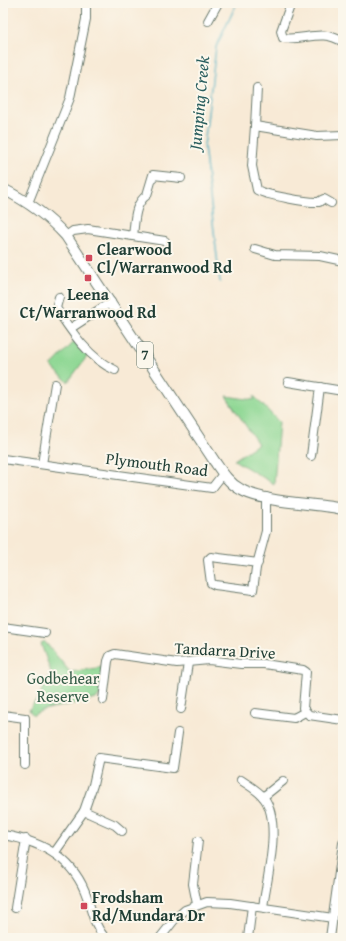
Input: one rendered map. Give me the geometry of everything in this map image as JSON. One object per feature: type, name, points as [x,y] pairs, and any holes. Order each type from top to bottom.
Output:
[{"type":"main road","name":"7","points":[[3,189],[28,203],[45,215],[66,236],[111,302],[223,474]]},
{"type":"main road","name":"Plymouth Road","points":[[223,474],[241,490],[266,497],[343,509]]},
{"type":"street","points":[[28,203],[70,98],[86,19],[86,3]]},
{"type":"street","points":[[208,21],[218,3]]},
{"type":"street","points":[[290,6],[281,31],[283,38],[316,34],[337,38],[343,42]]},
{"type":"street","points":[[257,88],[252,166],[257,190],[263,193],[311,201],[319,202],[324,199],[331,203]]},
{"type":"street","points":[[255,126],[317,136],[343,134]]},
{"type":"street","points":[[133,236],[137,207],[141,200],[147,195],[153,175],[181,178]]},
{"type":"street","points":[[66,236],[73,231],[88,229],[165,241]]},
{"type":"street","points":[[255,249],[275,255],[300,254],[320,256],[343,261]]},
{"type":"street","points":[[59,297],[56,308],[88,351],[106,366],[115,370]]},
{"type":"street","points":[[71,328],[111,302]]},
{"type":"street","points":[[288,382],[343,390]]},
{"type":"street","points":[[42,464],[55,384]]},
{"type":"street","points":[[311,456],[320,387]]},
{"type":"street","name":"Plymouth Road","points":[[3,459],[212,488],[223,474]]},
{"type":"street","points":[[258,563],[211,557],[208,560],[211,582],[215,585],[253,590],[266,531],[266,497]]},
{"type":"street","points":[[3,627],[45,633]]},
{"type":"street","name":"Tandarra Drive","points":[[103,700],[110,656],[115,654],[188,663],[209,660],[242,664],[264,664],[303,670],[307,675],[303,708],[305,712]]},
{"type":"street","points":[[182,709],[188,663]]},
{"type":"street","points":[[255,713],[294,718],[305,712],[309,715],[343,720]]},
{"type":"street","points":[[3,715],[25,718],[25,764]]},
{"type":"street","points":[[55,852],[84,811],[93,785],[98,758],[173,768],[178,733]]},
{"type":"street","points":[[242,780],[263,797],[272,813],[274,829],[263,907]]},
{"type":"street","points":[[263,797],[284,781]]},
{"type":"street","points":[[84,811],[115,824],[122,831]]},
{"type":"street","points":[[3,835],[26,839],[55,852],[66,863],[78,878],[87,897],[95,923],[105,938]]},
{"type":"street","points":[[15,908],[26,839]]},
{"type":"street","points":[[197,904],[193,884],[198,841]]},
{"type":"street","points":[[330,938],[343,843]]},
{"type":"street","points":[[160,938],[175,919],[185,910],[197,904],[216,901],[332,918]]},
{"type":"street","points":[[248,938],[252,906]]},
{"type":"green space","points":[[75,341],[88,355],[68,382],[51,366]]},
{"type":"green space","points":[[226,396],[254,400],[254,396],[279,422],[274,484],[234,460],[258,444]]},
{"type":"green space","name":"Godbehear Reserve","points":[[45,642],[70,672],[103,667],[100,694],[96,699],[43,710],[33,715],[29,710],[38,698],[51,672],[41,644]]},
{"type":"waterway","name":"Jumping Creek","points":[[220,282],[204,146],[216,47],[237,3]]},
{"type":"place","name":"Clearwood Cl/Warranwood Rd","points":[[89,258]]},
{"type":"place","name":"Leena Ct/Warranwood Rd","points":[[88,278]]},
{"type":"place","name":"Frodsham Rd/Mundara Dr","points":[[84,906]]}]
